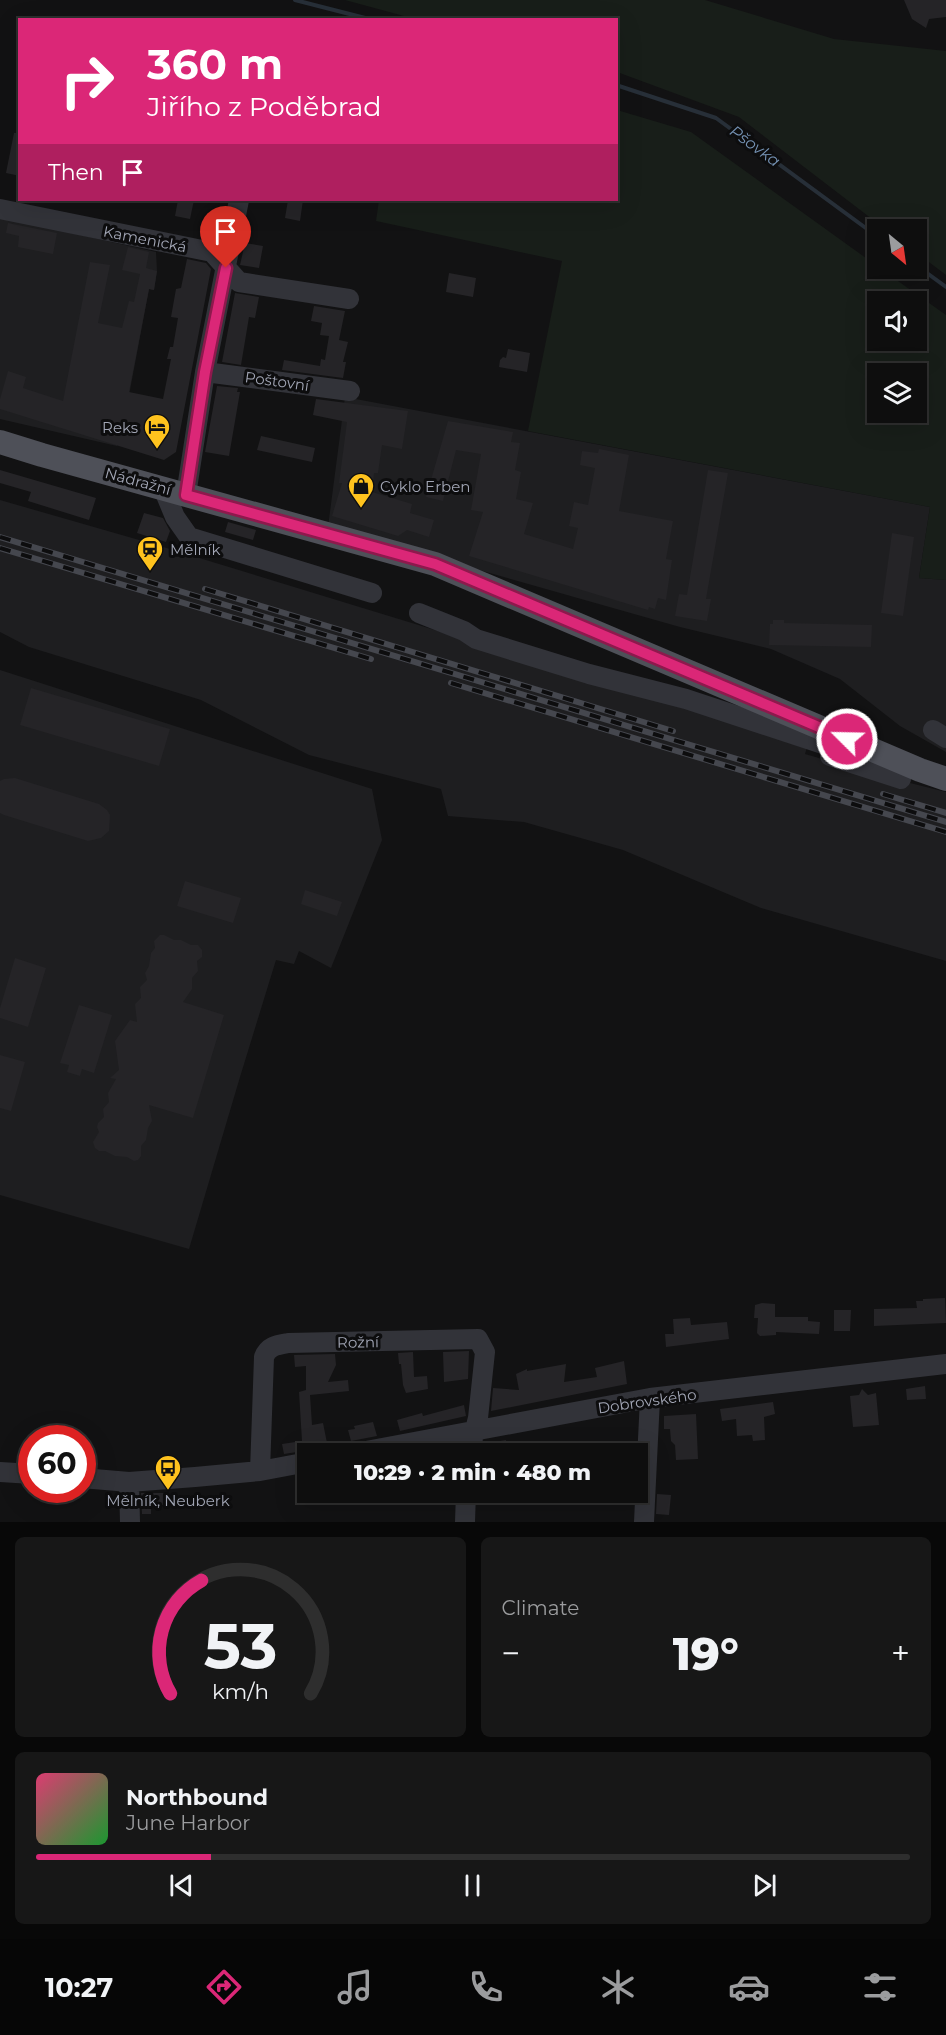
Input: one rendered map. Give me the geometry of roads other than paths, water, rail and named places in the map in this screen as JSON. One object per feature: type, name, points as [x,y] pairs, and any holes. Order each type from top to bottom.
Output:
[{"type":"main road","name":"Nádražní","points":[[0,442],[435,564],[864,757],[946,780]]},
{"type":"street","points":[[186,495],[205,372],[239,201]]},
{"type":"street","name":"Kamenická","points":[[0,209],[212,252],[239,282],[349,299]]},
{"type":"street","name":"Poštovní","points":[[205,372],[350,391]]},
{"type":"street","points":[[163,488],[175,517],[189,537],[372,593]]},
{"type":"street","points":[[419,614],[464,631],[476,639],[589,674],[686,699],[864,757],[902,778]]},
{"type":"street","points":[[806,749],[864,757]]},
{"type":"street","name":"Rožní","points":[[260,1471],[264,1357],[270,1348],[278,1345],[478,1339],[485,1352],[475,1429]]},
{"type":"street","name":"Dobrovského","points":[[405,1443],[650,1398],[946,1364]]},
{"type":"street","points":[[644,1522],[650,1398]]},
{"type":"street","points":[[472,1443],[475,1429]]},
{"type":"street","points":[[96,1479],[129,1482],[260,1471],[297,1464]]},
{"type":"street","points":[[0,1472],[18,1473]]},
{"type":"street","points":[[129,1482],[130,1522]]},
{"type":"street","points":[[465,1522],[466,1503]]},
{"type":"waterway","name":"Pšovka","points":[[295,0],[365,18]]},
{"type":"waterway","name":"Pšovka","points":[[618,86],[716,118],[867,229]]},
{"type":"waterway","name":"Pšovka","points":[[927,273],[946,287]]},
{"type":"railway","points":[[0,537],[946,822]]},
{"type":"railway","points":[[0,548],[371,659]]},
{"type":"railway","points":[[205,589],[673,731]]},
{"type":"railway","points":[[451,683],[946,832]]},
{"type":"railway","points":[[883,794],[946,813]]},
{"type":"place","name":"Reks","points":[[157,450]]},
{"type":"place","name":"Cyklo Erben","points":[[361,509]]},
{"type":"place","name":"Mělník","points":[[150,572]]},
{"type":"place","name":"Mělník, Neuberk","points":[[168,1491]]}]
